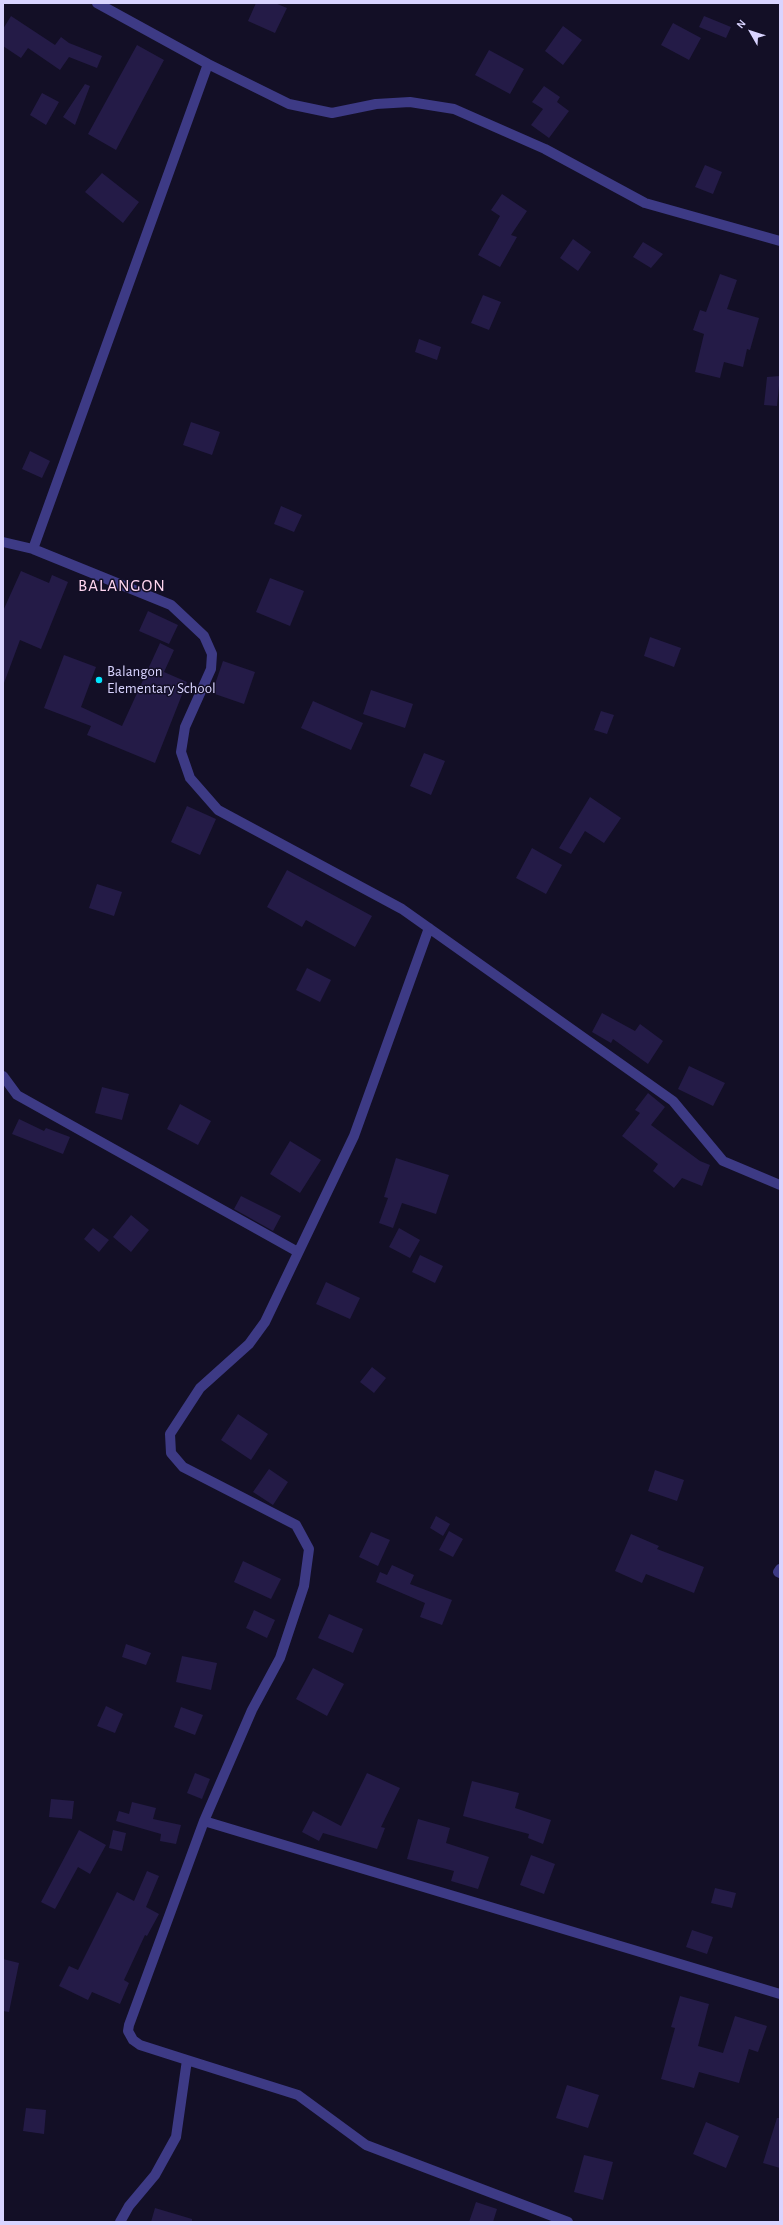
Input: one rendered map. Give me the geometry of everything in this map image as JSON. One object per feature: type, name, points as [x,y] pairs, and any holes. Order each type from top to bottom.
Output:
[{"type":"street","points":[[97,3],[208,64],[289,104],[332,113],[376,104],[410,102],[454,109],[545,149],[645,204],[780,242]]},
{"type":"street","points":[[32,549],[208,64]]},
{"type":"street","points":[[3,542],[32,549],[171,605],[204,636],[212,654],[211,669],[186,727],[181,752],[190,778],[218,810],[402,909],[673,1101],[723,1161],[780,1185]]},
{"type":"street","points":[[429,928],[354,1136],[265,1322],[249,1344],[200,1388],[170,1434],[171,1453],[183,1466],[296,1525],[309,1549],[304,1586],[280,1658],[252,1710],[204,1821],[128,2031],[133,2040],[140,2045],[298,2095],[366,2145],[568,2222]]},
{"type":"street","points":[[3,1076],[17,1095],[298,1252]]},
{"type":"street","points":[[780,1569],[778,1572],[780,1573]]},
{"type":"street","points":[[204,1821],[780,1994]]},
{"type":"street","points":[[120,2222],[129,2206],[155,2175],[176,2137],[187,2060]]},
{"type":"building","points":[[256,3],[275,3],[287,8],[275,33],[248,21]]},
{"type":"building","points":[[11,16],[55,45],[61,37],[69,43],[102,56],[97,68],[69,57],[60,70],[28,48],[21,58],[3,46],[3,29]]},
{"type":"building","points":[[704,16],[731,27],[726,38],[699,27]]},
{"type":"building","points":[[673,23],[701,38],[689,60],[661,45]]},
{"type":"building","points":[[563,26],[582,40],[563,65],[545,51]]},
{"type":"building","points":[[137,45],[164,60],[116,150],[88,134]]},
{"type":"building","points":[[489,50],[524,69],[510,94],[475,75]]},
{"type":"building","points":[[85,84],[90,86],[75,125],[63,117]]},
{"type":"building","points":[[544,86],[560,97],[557,102],[569,111],[549,138],[531,125],[543,109],[532,102]]},
{"type":"building","points":[[42,93],[59,102],[46,125],[30,115]]},
{"type":"building","points":[[705,165],[722,172],[713,194],[695,187]]},
{"type":"building","points":[[102,173],[139,202],[123,223],[85,192]]},
{"type":"building","points":[[502,194],[527,211],[511,235],[517,237],[500,267],[478,255],[500,216],[491,210]]},
{"type":"building","points":[[573,239],[591,252],[578,271],[560,258]]},
{"type":"building","points":[[643,242],[663,254],[651,268],[633,257]]},
{"type":"building","points":[[720,274],[737,280],[727,309],[759,318],[750,350],[747,349],[743,367],[724,362],[720,378],[695,372],[704,334],[693,330],[700,310],[706,312]]},
{"type":"building","points":[[483,295],[501,302],[489,330],[471,323]]},
{"type":"building","points":[[419,339],[441,347],[437,360],[415,352]]},
{"type":"building","points":[[780,376],[777,406],[764,405],[767,377]]},
{"type":"building","points":[[191,422],[220,432],[212,455],[183,445]]},
{"type":"building","points":[[30,451],[50,461],[42,478],[22,469]]},
{"type":"building","points":[[281,506],[302,515],[294,532],[274,524]]},
{"type":"building","points":[[21,571],[49,583],[52,575],[68,582],[41,649],[20,640],[4,683],[3,611]]},
{"type":"building","points":[[270,578],[304,591],[290,626],[256,612]]},
{"type":"building","points":[[148,611],[178,625],[169,644],[139,631]]},
{"type":"building","points":[[650,637],[681,648],[674,667],[644,656]]},
{"type":"building","points":[[160,643],[174,650],[164,672],[187,682],[155,763],[87,735],[91,726],[44,708],[64,655],[96,667],[81,707],[122,726]]},
{"type":"building","points":[[223,661],[255,672],[244,704],[212,693]]},
{"type":"building","points":[[371,690],[413,704],[405,728],[363,714]]},
{"type":"building","points":[[313,701],[363,723],[351,750],[301,728]]},
{"type":"building","points":[[601,711],[614,715],[607,734],[594,730]]},
{"type":"building","points":[[424,753],[445,761],[431,795],[410,786]]},
{"type":"building","points":[[590,797],[621,818],[604,843],[585,831],[571,854],[559,848]]},
{"type":"building","points":[[187,806],[216,819],[200,855],[171,842]]},
{"type":"building","points":[[532,848],[562,865],[546,894],[516,878]]},
{"type":"building","points":[[287,870],[372,916],[355,947],[306,920],[302,927],[267,907]]},
{"type":"building","points":[[97,884],[122,892],[114,916],[89,908]]},
{"type":"building","points":[[307,968],[331,980],[320,1002],[296,990]]},
{"type":"building","points":[[602,1013],[635,1031],[640,1024],[663,1041],[648,1064],[613,1039],[611,1043],[592,1032]]},
{"type":"building","points":[[689,1066],[725,1083],[713,1106],[678,1089]]},
{"type":"building","points":[[102,1087],[129,1094],[122,1120],[95,1113]]},
{"type":"building","points":[[648,1093],[665,1107],[651,1125],[700,1161],[710,1165],[702,1186],[682,1178],[674,1188],[653,1171],[658,1164],[622,1136],[640,1113],[635,1110]]},
{"type":"building","points":[[180,1104],[211,1121],[198,1145],[167,1129]]},
{"type":"building","points":[[19,1119],[44,1131],[46,1128],[70,1137],[63,1154],[12,1134]]},
{"type":"building","points":[[290,1141],[321,1160],[300,1193],[270,1174]]},
{"type":"building","points":[[396,1158],[449,1175],[436,1214],[402,1203],[393,1228],[379,1223],[388,1198],[384,1197]]},
{"type":"building","points":[[241,1196],[281,1216],[273,1231],[234,1209]]},
{"type":"building","points":[[131,1215],[149,1230],[131,1252],[113,1237]]},
{"type":"building","points":[[93,1228],[109,1240],[99,1252],[84,1239]]},
{"type":"building","points":[[399,1228],[420,1240],[410,1258],[389,1247]]},
{"type":"building","points":[[420,1255],[443,1266],[435,1283],[412,1272]]},
{"type":"building","points":[[326,1282],[360,1298],[350,1319],[316,1304]]},
{"type":"building","points":[[372,1367],[386,1378],[374,1393],[360,1382]]},
{"type":"building","points":[[238,1414],[268,1434],[251,1460],[221,1440]]},
{"type":"building","points":[[269,1469],[288,1482],[273,1505],[253,1492]]},
{"type":"building","points":[[655,1470],[684,1480],[677,1501],[648,1491]]},
{"type":"building","points":[[436,1516],[450,1524],[443,1536],[430,1528]]},
{"type":"building","points":[[449,1531],[463,1539],[453,1557],[439,1550]]},
{"type":"building","points":[[371,1532],[390,1540],[378,1566],[359,1557]]},
{"type":"building","points":[[631,1534],[659,1546],[657,1549],[704,1567],[694,1593],[646,1574],[642,1583],[615,1571]]},
{"type":"building","points":[[243,1561],[281,1579],[271,1599],[234,1582]]},
{"type":"building","points":[[392,1565],[414,1575],[410,1584],[452,1600],[442,1625],[420,1617],[425,1603],[376,1582],[380,1572],[387,1575]]},
{"type":"building","points":[[254,1610],[275,1620],[267,1638],[246,1628]]},
{"type":"building","points":[[329,1614],[363,1629],[353,1653],[318,1638]]},
{"type":"building","points":[[126,1644],[151,1653],[146,1665],[122,1657]]},
{"type":"building","points":[[182,1656],[217,1663],[211,1690],[176,1682]]},
{"type":"building","points":[[313,1668],[344,1684],[327,1716],[296,1699]]},
{"type":"building","points":[[106,1706],[123,1714],[115,1733],[97,1726]]},
{"type":"building","points":[[181,1707],[203,1715],[195,1735],[174,1727]]},
{"type":"building","points":[[195,1773],[210,1779],[202,1799],[187,1793]]},
{"type":"building","points":[[367,1773],[400,1788],[381,1827],[385,1828],[377,1849],[323,1833],[319,1841],[302,1832],[313,1811],[341,1826]]},
{"type":"building","points":[[472,1781],[519,1793],[515,1808],[551,1820],[543,1844],[528,1838],[529,1834],[463,1816]]},
{"type":"building","points":[[51,1799],[74,1801],[72,1819],[49,1817]]},
{"type":"building","points":[[132,1802],[156,1808],[153,1819],[181,1825],[176,1844],[160,1841],[161,1834],[116,1821],[119,1811],[129,1814]]},
{"type":"building","points":[[418,1819],[450,1828],[446,1843],[489,1857],[478,1889],[451,1881],[454,1871],[407,1859]]},
{"type":"building","points":[[79,1830],[106,1845],[90,1874],[78,1867],[55,1909],[41,1902]]},
{"type":"building","points":[[113,1830],[126,1833],[122,1851],[109,1848]]},
{"type":"building","points":[[531,1855],[555,1864],[544,1894],[520,1885]]},
{"type":"building","points":[[147,1871],[159,1876],[146,1907],[159,1914],[147,1936],[145,1935],[124,1980],[129,1983],[120,2004],[92,1992],[88,2000],[59,1986],[69,1966],[78,1970],[117,1892],[134,1901]]},
{"type":"building","points":[[715,1888],[736,1893],[732,1908],[711,1903]]},
{"type":"building","points":[[692,1930],[713,1937],[707,1954],[686,1947]]},
{"type":"building","points":[[3,1959],[19,1963],[9,2012],[3,2011]]},
{"type":"building","points":[[680,1996],[709,2004],[698,2046],[723,2053],[735,2016],[767,2026],[758,2052],[749,2049],[739,2083],[699,2072],[694,2088],[661,2079],[675,2028],[671,2027]]},
{"type":"building","points":[[567,2085],[599,2095],[588,2128],[556,2118]]},
{"type":"building","points":[[26,2108],[46,2110],[44,2134],[23,2131]]},
{"type":"building","points":[[777,2118],[780,2118],[780,2168],[763,2163]]},
{"type":"building","points":[[706,2122],[739,2136],[726,2168],[693,2154]]},
{"type":"building","points":[[584,2155],[613,2162],[603,2200],[574,2192]]},
{"type":"building","points":[[476,2202],[497,2209],[493,2222],[469,2222]]},
{"type":"building","points":[[155,2208],[192,2219],[192,2222],[151,2222]]},
{"type":"place","name":"Balangon Elementary School","points":[[99,680]]},
{"type":"district","name":"BALANGON","points":[[122,586]]}]
